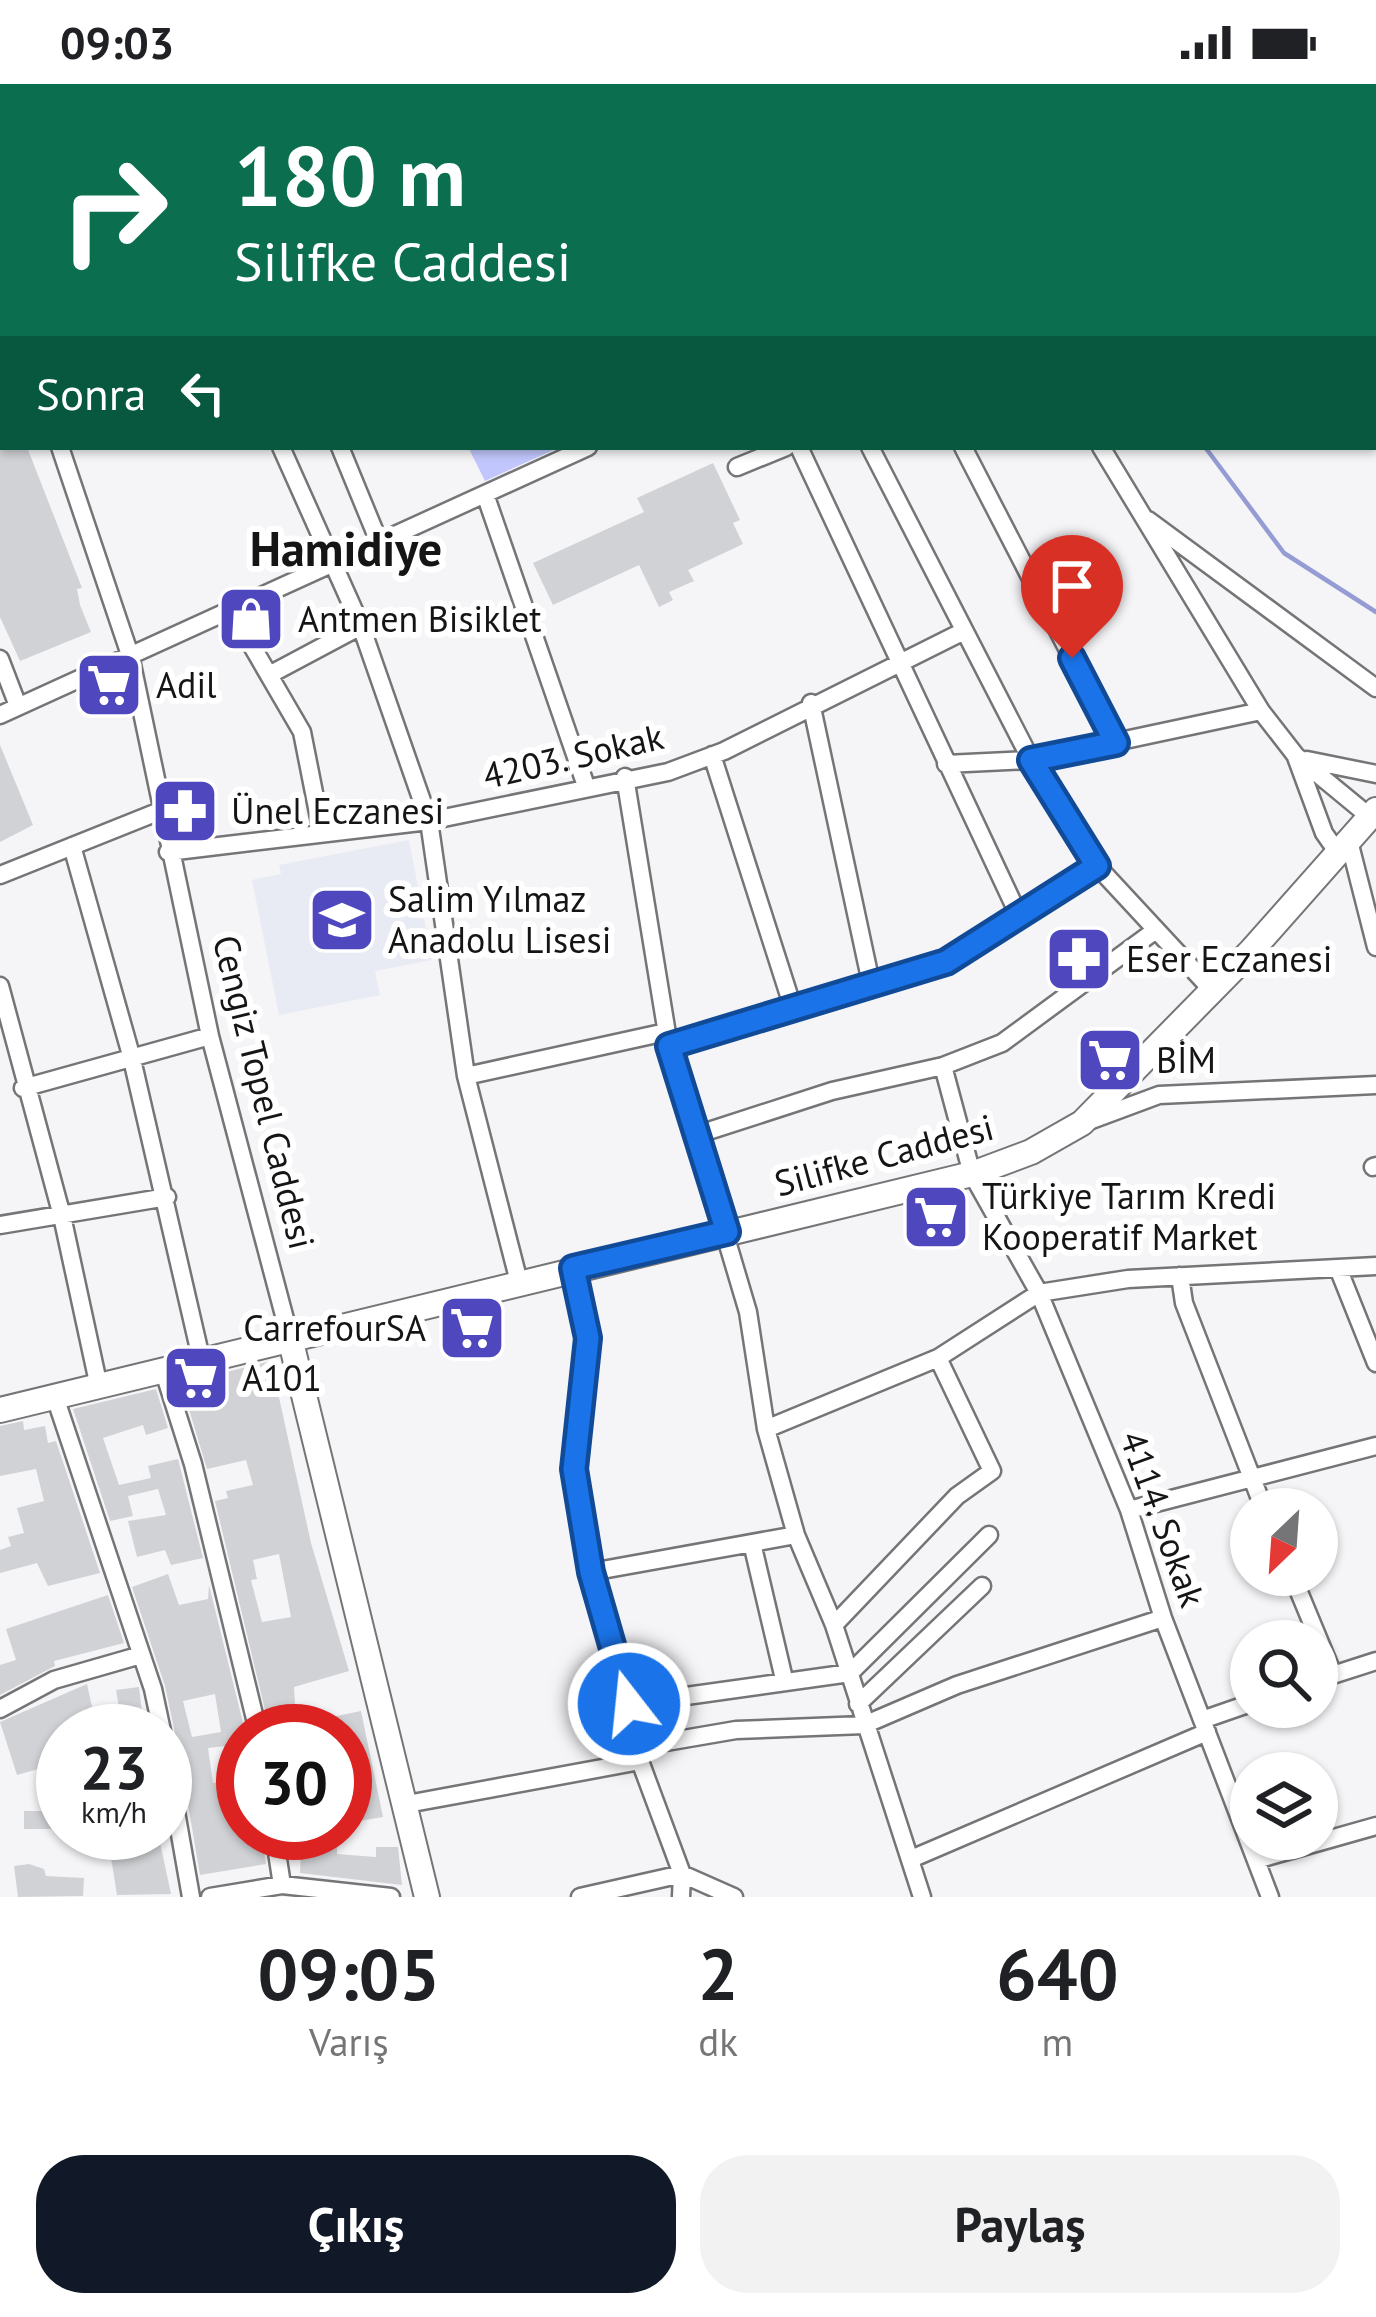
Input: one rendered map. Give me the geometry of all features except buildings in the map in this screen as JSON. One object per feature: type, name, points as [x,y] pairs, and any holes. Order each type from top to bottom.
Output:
[{"type":"street","name":"Cengiz Topel Caddesi","points":[[61,450],[130,655],[168,852],[211,1036],[427,1897]]},
{"type":"street","points":[[282,450],[362,626],[429,821],[466,1076],[519,1282]]},
{"type":"street","points":[[341,450],[379,542]]},
{"type":"street","points":[[0,715],[581,450]]},
{"type":"street","points":[[737,467],[778,450]]},
{"type":"street","points":[[800,450],[1020,918]]},
{"type":"street","points":[[872,450],[1031,760],[1097,866],[1153,932],[1212,990]]},
{"type":"street","points":[[965,450],[1116,743]]},
{"type":"street","points":[[1104,450],[1261,711],[1296,756],[1373,814]]},
{"type":"street","points":[[485,494],[586,786]]},
{"type":"street","points":[[1137,512],[1376,688]]},
{"type":"street","points":[[231,610],[302,732],[322,833]]},
{"type":"street","points":[[269,675],[362,626]]},
{"type":"street","name":"4203. Sokak","points":[[168,852],[429,821],[625,777],[668,772],[964,631]]},
{"type":"street","points":[[0,659],[18,706]]},
{"type":"street","points":[[811,704],[871,983]]},
{"type":"street","points":[[946,764],[1031,760],[1261,711]]},
{"type":"street","points":[[712,755],[793,1008]]},
{"type":"street","points":[[1296,756],[1338,770],[1376,774]]},
{"type":"street","points":[[1296,756],[1324,833],[1343,847],[1376,946]]},
{"type":"street","points":[[625,777],[668,1039],[748,1312],[766,1429],[796,1535],[834,1625],[922,1897]]},
{"type":"street","points":[[0,875],[160,811]]},
{"type":"street","name":"Silifke Caddesi","points":[[1,1406],[98,1387],[201,1358],[973,1174],[1031,1152],[1082,1123],[1373,814]]},
{"type":"street","points":[[72,846],[131,1055],[201,1358]]},
{"type":"street","points":[[466,1076],[668,1039],[946,962],[1097,866]]},
{"type":"street","points":[[693,1136],[832,1091],[943,1066],[1002,1043],[1047,1015],[1153,932]]},
{"type":"street","points":[[0,986],[23,1088],[62,1216],[98,1387]]},
{"type":"street","points":[[23,1088],[211,1036]]},
{"type":"street","name":"4114. Sokak","points":[[943,1066],[973,1174],[1039,1293],[1129,1510],[1163,1618],[1230,1793]]},
{"type":"street","points":[[1082,1123],[1159,1095],[1376,1085]]},
{"type":"street","points":[[0,1225],[166,1197]]},
{"type":"street","points":[[766,1429],[938,1358],[1039,1293],[1180,1276],[1376,1266]]},
{"type":"street","points":[[573,1268],[588,1338],[574,1469],[591,1572],[629,1704],[638,1754],[682,1874],[681,1897]]},
{"type":"street","points":[[1338,1268],[1376,1364]]},
{"type":"street","points":[[1180,1276],[1184,1303],[1256,1488]]},
{"type":"street","points":[[834,1625],[957,1496],[992,1471],[938,1358]]},
{"type":"street","points":[[163,1369],[193,1464],[251,1704]]},
{"type":"street","points":[[55,1397],[155,1704]]},
{"type":"street","points":[[1129,1510],[1376,1446]]},
{"type":"street","points":[[591,1572],[796,1535]]},
{"type":"street","points":[[629,1704],[850,1673],[988,1535]]},
{"type":"street","points":[[752,1543],[784,1679]]},
{"type":"street","points":[[858,1704],[982,1586]]},
{"type":"street","points":[[407,1804],[736,1730],[864,1725],[957,1685],[1163,1618]]},
{"type":"street","points":[[0,1709],[54,1680],[141,1655]]},
{"type":"street","points":[[1338,1673],[1376,1660]]},
{"type":"street","points":[[911,1859],[1230,1713]]},
{"type":"street","points":[[1338,1837],[1376,1826]]},
{"type":"street","points":[[184,1860],[191,1897]]},
{"type":"street","points":[[278,1860],[282,1885]]},
{"type":"street","name":"4114. Sokak","points":[[1256,1860],[1270,1897]]},
{"type":"street","points":[[580,1897],[682,1874],[734,1897]]},
{"type":"street","points":[[210,1897],[282,1885],[391,1897]]},
{"type":"shaded area","points":[[470,450],[553,450],[485,481]]},
{"type":"shaded area","name":"Salim Yılmaz Anadolu Lisesi","points":[[409,840],[432,960],[375,971],[380,995],[279,1015],[252,880],[281,874],[279,865]]},
{"type":"waterway","points":[[1207,450],[1284,553],[1376,612]]},
{"type":"place","name":"Antmen Bisiklet","points":[[251,619]]},
{"type":"place","name":"Adil","points":[[109,685]]},
{"type":"place","name":"Ünel Eczanesi","points":[[185,811]]},
{"type":"place","name":"Salim Yılmaz Anadolu Lisesi","points":[[342,920]]},
{"type":"place","name":"Eser Eczanesi","points":[[1079,959]]},
{"type":"place","name":"BİM","points":[[1110,1060]]},
{"type":"place","name":"Türkiye Tarım Kredi Kooperatif Market","points":[[936,1217]]},
{"type":"place","name":"CarrefourSA","points":[[472,1328]]},
{"type":"place","name":"A101","points":[[196,1378]]},
{"type":"district","name":"Hamidiye","points":[[346,549]]},
{"type":"route","points":[[629,1704],[591,1572],[574,1469],[588,1338],[573,1268],[727,1232],[693,1136],[669,1046],[946,962],[1097,866],[1031,760],[1116,743],[1072,658]]}]
